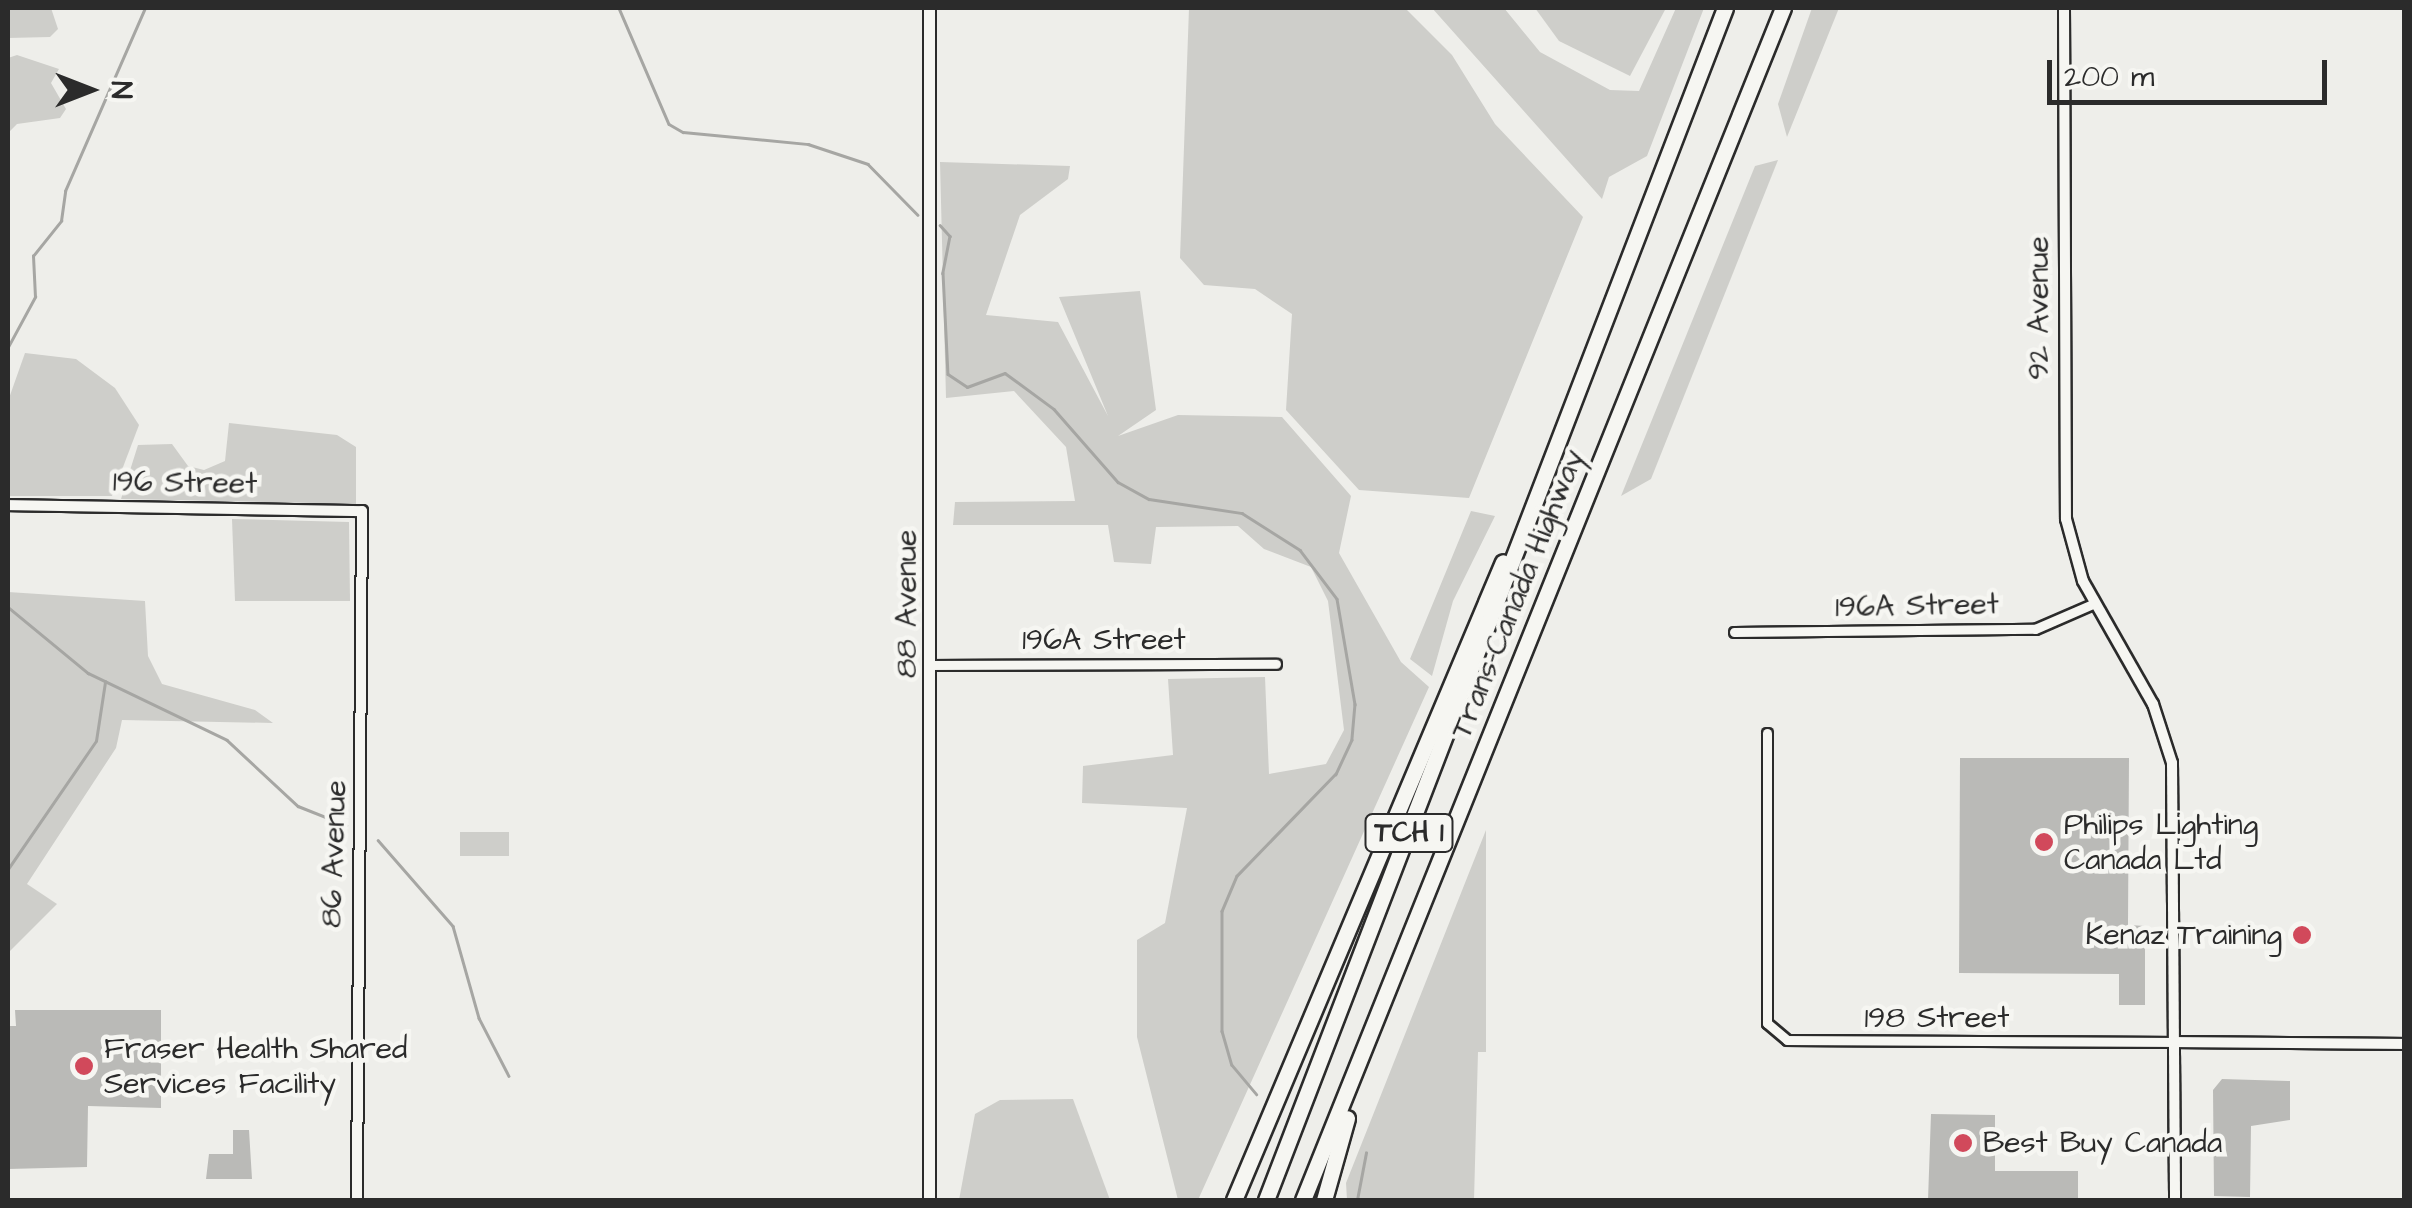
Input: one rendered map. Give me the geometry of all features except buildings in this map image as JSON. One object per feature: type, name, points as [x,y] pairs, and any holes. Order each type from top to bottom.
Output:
[{"type":"highway","name":"Trans-Canada Highway","points":[[1266,1200],[1725,8]]},
{"type":"highway","name":"Trans-Canada Highway","points":[[1302,1200],[1783,8]]},
{"type":"highway","points":[[1234,1200],[1549,464]]},
{"type":"highway","points":[[1324,1200],[1396,973]]},
{"type":"main road","name":"88 Avenue","points":[[929,8],[929,1200]]},
{"type":"street","name":"92 Avenue","points":[[2064,8],[2064,497],[2073,554],[2095,603],[2153,704],[2172,763],[2174,1200]]},
{"type":"street","name":"196 Street","points":[[8,506],[362,510]]},
{"type":"street","name":"86 Avenue","points":[[357,1200],[362,510]]},
{"type":"street","name":"196A Street","points":[[1734,632],[2035,629],[2095,603]]},
{"type":"street","name":"196A Street","points":[[932,665],[1276,664]]},
{"type":"street","name":"198 Street","points":[[1767,733],[1767,1024],[1787,1040],[2404,1044]]},
{"type":"shaded area","points":[[8,8],[51,8],[58,29],[50,37],[8,38]]},
{"type":"shaded area","points":[[1189,8],[1405,8],[1452,55],[1495,124],[1583,217],[1469,498],[1359,490],[1286,410],[1292,314],[1255,289],[1204,285],[1180,258]]},
{"type":"shaded area","points":[[1432,8],[1504,8],[1540,52],[1610,90],[1639,91],[1676,8],[1704,8],[1647,156],[1609,177],[1602,199]]},
{"type":"shaded area","points":[[1535,8],[1666,8],[1630,76],[1559,41]]},
{"type":"shaded area","points":[[1812,8],[1839,8],[1787,137],[1778,104]]},
{"type":"shaded area","points":[[17,55],[59,69],[51,83],[66,109],[60,118],[17,124],[8,133],[8,58]]},
{"type":"shaded area","points":[[1778,160],[1651,479],[1621,496],[1755,166]]},
{"type":"shaded area","points":[[940,162],[1070,166],[1068,179],[1020,215],[986,315],[1058,322],[1108,416],[1059,297],[1140,291],[1156,410],[1118,436],[1178,415],[1282,417],[1351,496],[1339,553],[1401,662],[1429,687],[1198,1200],[1178,1200],[1137,1037],[1137,940],[1165,923],[1187,808],[1082,803],[1083,766],[1173,755],[1168,679],[1265,677],[1269,774],[1326,764],[1344,730],[1328,601],[1311,567],[1264,549],[1238,526],[1156,527],[1151,564],[1114,562],[1108,525],[953,525],[955,502],[1075,501],[1066,447],[1014,391],[946,398]]},
{"type":"shaded area","points":[[25,353],[76,359],[115,388],[139,425],[112,496],[8,496],[8,401]]},
{"type":"shaded area","points":[[229,423],[337,435],[356,447],[356,504],[121,499],[138,445],[172,444],[188,466],[204,470],[225,461]]},
{"type":"shaded area","points":[[1471,511],[1495,516],[1453,601],[1432,676],[1410,659]]},
{"type":"shaded area","points":[[232,519],[349,522],[350,601],[235,601]]},
{"type":"shaded area","points":[[8,592],[145,601],[148,656],[162,684],[255,710],[273,723],[122,720],[116,748],[27,884],[57,904],[8,953]]},
{"type":"shaded area","points":[[1486,830],[1486,1052],[1478,1052],[1474,1200],[1347,1200],[1346,1183]]},
{"type":"shaded area","points":[[460,832],[509,832],[509,856],[460,856]]},
{"type":"shaded area","points":[[1073,1099],[1110,1200],[959,1200],[975,1114],[1000,1100]]},
{"type":"waterway","points":[[8,347],[35,297],[33,256],[61,221],[65,191],[145,8]]},
{"type":"waterway","points":[[619,8],[669,124],[683,132],[808,144],[868,164],[918,215]]},
{"type":"waterway","points":[[940,225],[950,236],[943,273],[948,374],[967,387],[1005,373],[1054,409],[1118,482],[1149,499],[1242,513],[1300,550],[1337,599],[1355,704],[1352,740],[1336,774],[1237,876],[1222,911],[1222,1031],[1232,1065],[1256,1094]]},
{"type":"waterway","points":[[8,607],[88,673],[227,740],[298,806],[346,825]]},
{"type":"waterway","points":[[8,869],[96,741],[105,682]]},
{"type":"waterway","points":[[378,840],[453,926],[479,1018],[509,1076]]},
{"type":"waterway","points":[[1357,1200],[1366,1153]]},
{"type":"place","name":"Philips Lighting Canada Ltd","points":[[2044,842]]},
{"type":"place","name":"Kenaz Training","points":[[2302,935]]},
{"type":"place","name":"Fraser Health Shared Services Facility","points":[[84,1066]]},
{"type":"place","name":"Best Buy Canada","points":[[1963,1143]]}]
